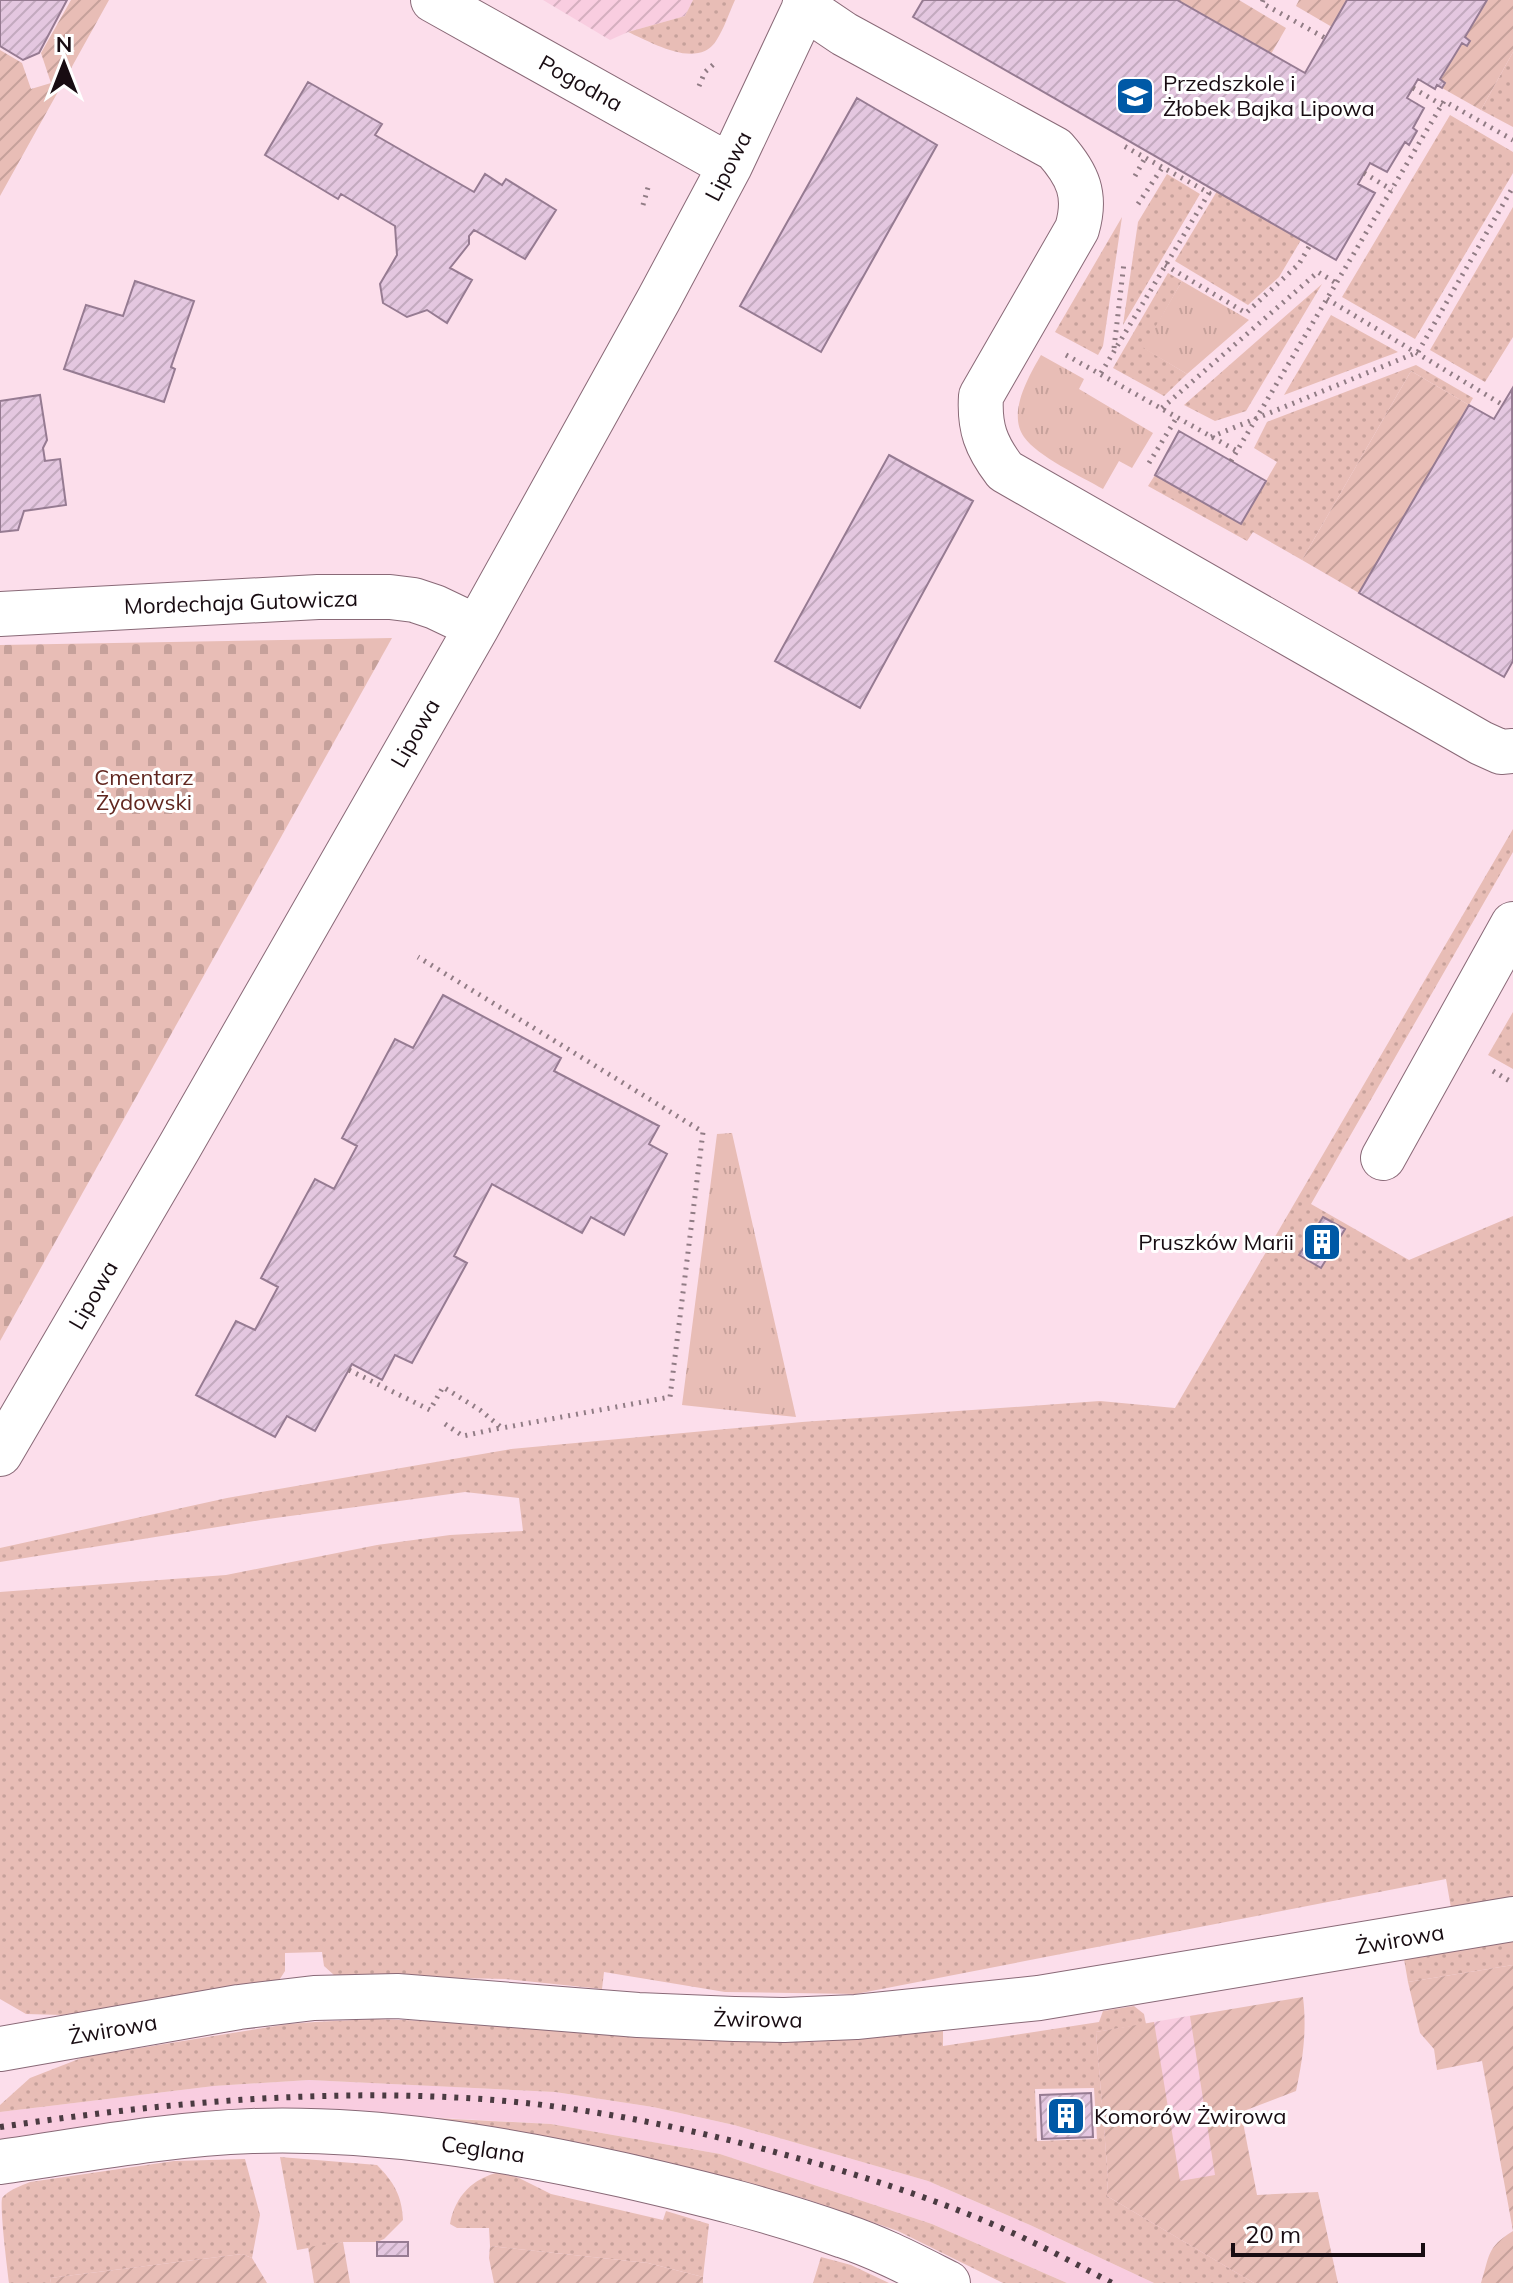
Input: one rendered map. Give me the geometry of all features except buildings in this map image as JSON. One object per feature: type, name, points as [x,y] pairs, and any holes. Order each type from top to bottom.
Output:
[{"type":"street","name":"Pogodna","points":[[433,0],[730,166]]},
{"type":"street","name":"Lipowa","points":[[0,1454],[477,627],[730,166],[806,4]]},
{"type":"street","points":[[806,4],[844,34],[1055,149],[1073,171],[1082,199],[1077,229],[981,396],[980,420],[992,454],[1005,471],[1481,743],[1501,752],[1513,751]]},
{"type":"street","name":"Mordechaja Gutowicza","points":[[0,614],[318,597],[390,597],[435,607],[477,627]]},
{"type":"street","points":[[1383,1158],[1513,924]]},
{"type":"street","name":"Żwirowa","points":[[0,2049],[239,2007],[314,1998],[397,1996],[721,2019],[856,2017],[1039,1998],[1513,1919]]},
{"type":"street","name":"Ceglana","points":[[0,2162],[173,2137],[253,2131],[318,2131],[478,2147],[532,2155],[672,2186],[788,2218],[867,2245],[948,2283]]},
{"type":"path","points":[[1263,0],[1262,3],[1325,38]]},
{"type":"path","points":[[1413,88],[1442,105]]},
{"type":"path","points":[[1231,461],[1444,101],[1513,140]]},
{"type":"path","points":[[1101,373],[1209,193],[1162,168]]},
{"type":"path","points":[[1364,173],[1392,190]]},
{"type":"path","points":[[1211,437],[1418,352],[1513,187]]},
{"type":"path","points":[[1165,265],[1246,313],[1299,264],[1310,245]]},
{"type":"path","points":[[1162,408],[1318,272],[1336,283]]},
{"type":"path","points":[[1327,299],[1503,405]]},
{"type":"path","points":[[1094,369],[1237,451]]},
{"type":"path","points":[[1149,463],[1177,417]]},
{"type":"path","points":[[418,957],[703,1132],[670,1397],[463,1436],[445,1424]]},
{"type":"path","points":[[349,1370],[430,1410],[443,1387],[502,1428]]},
{"type":"shaded area","points":[[543,0],[693,0],[685,16],[610,40]]},
{"type":"shaded area","points":[[1200,2014],[1245,2278],[1107,2196],[1096,2032]]},
{"type":"shaded area","points":[[309,2080],[555,2092],[653,2107],[734,2125],[928,2181],[1154,2283],[1067,2283],[932,2224],[720,2154],[551,2124],[358,2113],[0,2140],[0,2112],[214,2086]]},
{"type":"green space","points":[[71,0],[109,0],[0,196],[0,50],[22,63],[31,89],[51,83],[41,53]]},
{"type":"green space","points":[[693,0],[735,0],[719,36],[708,49],[686,54],[628,32],[685,16]]},
{"type":"green space","points":[[1176,0],[1239,0],[1286,28],[1271,54]]},
{"type":"green space","points":[[1299,0],[1347,0],[1332,27],[1296,6]]},
{"type":"green space","points":[[1487,0],[1513,0],[1513,52],[1481,110],[1442,88],[1445,83],[1441,79]]},
{"type":"green space","points":[[1513,52],[1513,127],[1481,110]]},
{"type":"green space","points":[[1450,115],[1513,152],[1513,173],[1415,339],[1342,297]]},
{"type":"green space","points":[[1167,174],[1200,194],[1123,325],[1138,222]]},
{"type":"green space","points":[[1217,191],[1301,240],[1279,277],[1248,305],[1175,261]]},
{"type":"green space","points":[[1513,207],[1513,337],[1485,382],[1430,350]]},
{"type":"green space","points":[[1122,217],[1103,346],[1098,355],[1055,332]]},
{"type":"green space","points":[[1168,273],[1182,281],[1144,348],[1187,374],[1164,396],[1113,368]]},
{"type":"green space","points":[[1182,281],[1249,320],[1187,374],[1143,348]]},
{"type":"green space","points":[[1322,284],[1246,411],[1215,421],[1184,405]]},
{"type":"green space","points":[[1331,315],[1398,352],[1284,395]]},
{"type":"green space","points":[[1041,355],[1084,379],[1079,389],[1153,433],[1132,468],[1119,461],[1103,489],[1039,451],[1024,437],[1019,427],[1022,395]]},
{"type":"green space","points":[[1416,365],[1473,398],[1469,405],[1411,371],[1302,560],[1253,532],[1247,541],[1148,486],[1155,475],[1241,524],[1277,462],[1254,448],[1267,422]]},
{"type":"green space","points":[[1411,371],[1469,405],[1359,593],[1302,560]]},
{"type":"green space","name":"Cmentarz Żydowski","points":[[392,638],[0,1341],[0,645]]},
{"type":"green space","points":[[1513,829],[1513,852],[1311,1204],[1409,1260],[1513,1216],[1513,1897],[1451,1908],[1446,1879],[856,1994],[725,1992],[604,1972],[602,1989],[505,1979],[334,1975],[324,1966],[322,1952],[285,1953],[285,1971],[278,1982],[62,2015],[26,2014],[0,1999],[0,1592],[226,1575],[377,1545],[450,1535],[523,1531],[519,1498],[465,1492],[261,1520],[0,1562],[0,1548],[227,1498],[511,1449],[802,1422],[1100,1401],[1175,1408]]},
{"type":"green space","points":[[1513,1012],[1513,1069],[1488,1055]]},
{"type":"green space","points":[[732,1133],[796,1417],[682,1405],[717,1134]]},
{"type":"green space","points":[[1513,1941],[1513,1965],[1408,1982],[1404,1959]]},
{"type":"green space","points":[[1513,1965],[1513,2231],[1482,2061],[1437,2070],[1434,2049],[1420,2033],[1408,1982]]},
{"type":"green space","points":[[1303,1997],[1304,2044],[1296,2091],[1241,2112],[1257,2195],[1318,2192],[1338,2283],[1254,2283],[1107,2196],[1096,2032],[1154,2022],[1180,2181],[1215,2175],[1190,2016]]},
{"type":"green space","points":[[1134,2006],[1144,2014],[1146,2024],[1096,2032],[1107,2196],[1254,2283],[1154,2283],[928,2181],[734,2125],[653,2107],[555,2092],[309,2080],[214,2086],[0,2112],[0,2105],[30,2078],[84,2057],[288,2024],[373,2019],[461,2022],[632,2036],[760,2042],[811,2042],[943,2031],[943,2046],[1099,2022],[1103,2011]],"holes":[[[1094,2088],[1097,2139],[1037,2141],[1035,2089]]]},
{"type":"green space","points":[[434,2118],[551,2124],[720,2154],[932,2224],[1067,2283],[1003,2283],[898,2231],[803,2198],[564,2141]]},
{"type":"green space","points":[[280,2157],[377,2165],[396,2190],[403,2220],[377,2242],[343,2242],[297,2250]]},
{"type":"green space","points":[[245,2159],[260,2215],[252,2258],[242,2254],[50,2278],[51,2283],[9,2283],[2,2198],[15,2188],[30,2182],[174,2161]]},
{"type":"green space","points":[[500,2172],[551,2194],[663,2220],[666,2211],[709,2224],[703,2277],[648,2263],[490,2246],[489,2228],[457,2228],[450,2224],[456,2205],[467,2190],[482,2179]]},
{"type":"green space","points":[[1513,2231],[1513,2283],[1481,2283],[1493,2248]]},
{"type":"green space","points":[[343,2242],[350,2283],[314,2283],[308,2247]]},
{"type":"green space","points":[[490,2246],[648,2263],[703,2277],[703,2283],[494,2283]]},
{"type":"green space","points":[[242,2254],[252,2258],[267,2283],[51,2283],[50,2278]]},
{"type":"green space","points":[[821,2257],[851,2265],[889,2283],[813,2283]]},
{"type":"railway","points":[[0,2127],[174,2105],[290,2097],[407,2096],[546,2105],[707,2135],[873,2181],[987,2222],[1112,2283]]},
{"type":"place","name":"Przedszkole i Żłobek Bajka Lipowa","points":[[1135,96]]},
{"type":"place","name":"Pruszków Marii","points":[[1322,1242]]},
{"type":"place","name":"Komorów Żwirowa","points":[[1066,2116]]}]
